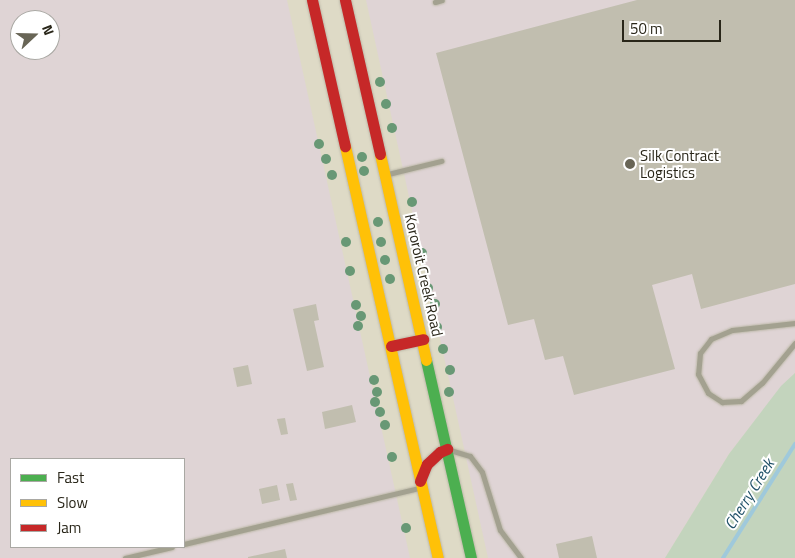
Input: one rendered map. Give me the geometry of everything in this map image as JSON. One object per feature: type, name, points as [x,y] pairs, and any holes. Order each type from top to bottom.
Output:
[{"type":"main road","points":[[312,0],[438,558]]},
{"type":"main road","name":"Kororoit Creek Road","points":[[345,0],[471,558]]},
{"type":"main road","points":[[390,346],[423,339]]},
{"type":"main road","points":[[420,484],[427,464],[440,452],[447,449]]},
{"type":"lane","points":[[435,2],[442,0]]},
{"type":"lane","points":[[386,175],[441,161]]},
{"type":"lane","points":[[795,323],[732,330],[711,339],[700,353],[698,374],[708,393],[722,402],[741,401],[762,384],[795,343]]},
{"type":"lane","points":[[447,449],[470,456],[482,472],[500,530],[521,558]]},
{"type":"lane","points":[[185,544],[420,484]]},
{"type":"lane","points":[[125,558],[168,548]]},
{"type":"shaded area","points":[[0,0],[287,0],[410,558],[0,558]]},
{"type":"shaded area","points":[[366,0],[795,0],[795,373],[781,387],[729,454],[665,558],[488,558]]},
{"type":"green space","points":[[795,373],[795,558],[665,558],[729,454],[781,386]]},
{"type":"building","name":"Silk Contract Logistics","points":[[637,0],[795,0],[795,284],[701,309],[692,274],[652,285],[675,369],[574,395],[563,356],[545,360],[534,319],[508,325],[436,53]]},
{"type":"building","points":[[316,304],[319,320],[314,321],[324,367],[307,371],[293,309]]},
{"type":"building","points":[[248,365],[252,384],[237,387],[233,368]]},
{"type":"building","points":[[352,405],[356,422],[325,429],[322,412]]},
{"type":"building","points":[[285,418],[288,434],[281,435],[277,419]]},
{"type":"building","points":[[293,483],[297,500],[290,501],[286,484]]},
{"type":"building","points":[[277,485],[280,500],[262,504],[259,489]]},
{"type":"building","points":[[592,536],[597,558],[559,558],[556,544]]},
{"type":"building","points":[[285,549],[287,558],[248,558],[248,557]]},
{"type":"waterway","name":"Cherry Creek","points":[[723,558],[795,444]]},
{"type":"traffic: fast","points":[[426,360],[471,558]]},
{"type":"traffic: slow","points":[[345,146],[438,558]]},
{"type":"traffic: slow","points":[[380,154],[426,360]]},
{"type":"traffic: jam","points":[[312,0],[345,146]]},
{"type":"traffic: jam","points":[[345,0],[380,154]]},
{"type":"traffic: jam","points":[[391,346],[423,339]]},
{"type":"traffic: jam","points":[[420,481],[427,464],[440,452],[447,449]]},
{"type":"place","name":"Silk Contract Logistics","points":[[630,164]]}]
